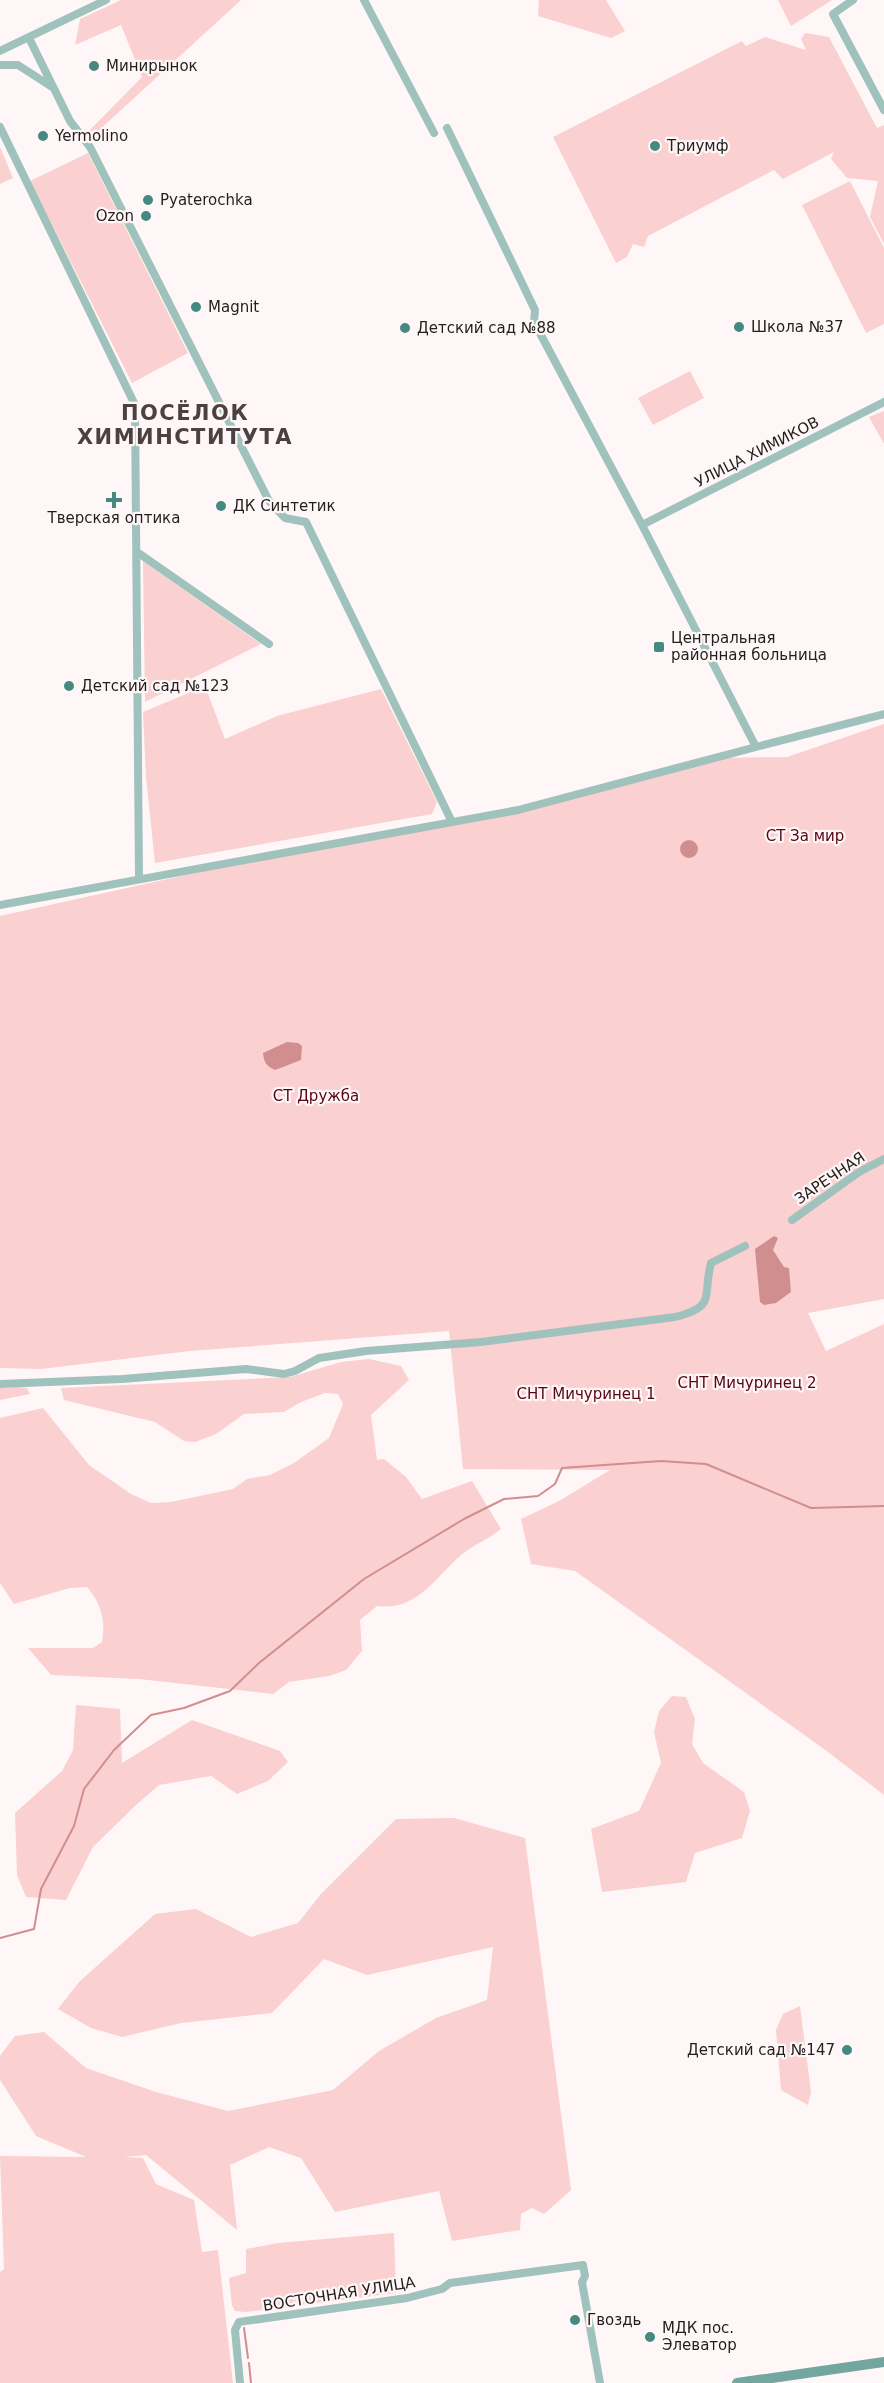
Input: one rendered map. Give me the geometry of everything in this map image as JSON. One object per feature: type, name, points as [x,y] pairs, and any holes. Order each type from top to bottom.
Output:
[{"type":"street","points":[[0,51],[106,0]]},
{"type":"street","points":[[364,0],[434,133]]},
{"type":"street","points":[[854,0],[833,14],[884,110]]},
{"type":"street","points":[[29,38],[70,121],[90,147],[269,501],[285,518],[306,522],[452,822]]},
{"type":"street","points":[[0,65],[18,65],[54,88]]},
{"type":"street","points":[[0,127],[135,405],[139,878]]},
{"type":"street","points":[[447,128],[535,310],[534,322],[756,747]]},
{"type":"street","name":"УЛИЦА ХИМИКОВ","points":[[642,525],[884,402]]},
{"type":"street","points":[[137,552],[269,644]]},
{"type":"street","points":[[0,905],[518,810],[884,714]]},
{"type":"street","name":"ЗАРЕЧНАЯ","points":[[792,1220],[859,1172],[884,1159]]},
{"type":"street","points":[[0,1384],[122,1380],[246,1369],[284,1374],[295,1371],[319,1358],[481,1342],[675,1317],[701,1308],[706,1300],[711,1263],[745,1246]]},
{"type":"street","name":"ВОСТОЧНАЯ УЛИЦА","points":[[240,2383],[235,2330],[239,2322],[407,2298],[442,2289],[450,2283],[583,2265],[585,2276],[582,2282],[600,2383]]},
{"type":"street","points":[[736,2383],[884,2362]]},
{"type":"green space","points":[[121,0],[241,0],[96,133],[89,131],[142,77],[121,25],[75,45],[80,19]]},
{"type":"green space","points":[[539,0],[606,0],[625,31],[611,38],[538,16]]},
{"type":"green space","points":[[778,0],[832,0],[791,26]]},
{"type":"green space","points":[[805,33],[829,37],[877,128],[884,125],[884,244],[870,217],[878,181],[847,178],[831,159],[834,152],[783,179],[774,170],[648,236],[644,247],[633,244],[627,257],[616,263],[553,137],[742,41],[746,46],[765,37],[806,50],[801,39]]},
{"type":"green space","points":[[0,147],[13,178],[0,184]]},
{"type":"green space","points":[[88,153],[188,353],[132,383],[30,181]]},
{"type":"green space","points":[[850,181],[884,248],[884,324],[866,333],[802,205]]},
{"type":"green space","points":[[690,371],[704,398],[653,425],[638,398]]},
{"type":"green space","points":[[884,411],[884,444],[869,417]]},
{"type":"green space","points":[[143,561],[261,644],[145,702]]},
{"type":"green space","points":[[205,686],[225,739],[277,716],[381,689],[437,802],[432,814],[155,863],[146,777],[143,712]]},
{"type":"green space","points":[[884,724],[884,1299],[808,1313],[826,1351],[884,1324],[884,1795],[824,1749],[575,1571],[531,1564],[521,1519],[559,1501],[610,1470],[463,1469],[449,1331],[190,1351],[41,1369],[0,1368],[0,916],[303,849],[512,812],[711,758],[787,757]]},
{"type":"green space","points":[[369,1359],[401,1366],[409,1380],[371,1415],[377,1460],[384,1459],[406,1477],[422,1499],[472,1481],[501,1529],[461,1555],[414,1598],[403,1604],[377,1606],[360,1620],[362,1651],[346,1670],[329,1676],[289,1682],[273,1694],[139,1679],[51,1675],[28,1648],[93,1648],[102,1642],[103,1620],[96,1599],[87,1587],[70,1588],[14,1604],[0,1583],[0,1418],[43,1408],[89,1465],[131,1494],[151,1503],[171,1502],[233,1489],[247,1479],[270,1475],[294,1463],[329,1438],[343,1404],[338,1394],[325,1393],[301,1402],[284,1412],[244,1414],[216,1434],[195,1442],[184,1441],[155,1422],[64,1400],[61,1388],[290,1377],[341,1362]]},
{"type":"green space","points":[[0,1388],[27,1388],[30,1394],[0,1400]]},
{"type":"green space","points":[[672,1696],[686,1697],[695,1719],[692,1744],[703,1763],[744,1792],[750,1811],[742,1838],[695,1853],[686,1882],[602,1892],[591,1829],[639,1811],[661,1763],[654,1732],[659,1711]]},
{"type":"green space","points":[[76,1705],[120,1709],[122,1763],[192,1720],[280,1751],[288,1762],[268,1781],[237,1794],[211,1776],[159,1785],[93,1847],[66,1900],[26,1897],[17,1875],[15,1813],[62,1771],[73,1750]]},
{"type":"green space","points":[[454,1818],[525,1838],[571,2190],[544,2214],[532,2208],[521,2214],[520,2230],[452,2241],[439,2191],[335,2212],[301,2158],[269,2147],[230,2165],[237,2230],[146,2155],[124,2157],[143,2158],[156,2184],[194,2200],[202,2252],[218,2250],[233,2383],[0,2383],[0,2272],[4,2269],[0,2156],[86,2157],[36,2136],[0,2080],[0,2056],[15,2036],[44,2032],[86,2068],[156,2092],[228,2111],[333,2090],[379,2051],[436,2018],[487,2000],[493,1947],[367,1975],[324,1959],[272,2013],[181,2023],[122,2037],[91,2028],[58,2009],[79,1982],[155,1914],[196,1909],[251,1937],[298,1923],[321,1894],[396,1819]]},
{"type":"green space","points":[[800,2006],[811,2092],[808,2105],[781,2090],[776,2030],[783,2014]]},
{"type":"green space","points":[[394,2233],[396,2293],[246,2312],[235,2311],[232,2305],[229,2278],[246,2273],[246,2249],[278,2243]]},
{"type":"shaded area","points":[[689,840],[695,843],[698,849],[695,855],[689,858],[683,855],[680,849],[683,843]]},
{"type":"shaded area","points":[[287,1042],[298,1043],[302,1046],[301,1060],[275,1070],[266,1063],[263,1053]]},
{"type":"shaded area","points":[[774,1236],[778,1238],[773,1250],[784,1267],[789,1268],[791,1292],[776,1303],[764,1305],[760,1302],[755,1249]]},
{"type":"waterway","points":[[0,1938],[34,1929],[41,1889],[74,1826],[84,1789],[114,1750],[151,1715],[184,1708],[230,1691],[259,1663],[364,1579],[464,1519],[504,1499],[538,1496],[555,1484],[562,1468],[661,1461],[706,1464],[811,1508],[884,1506]]},
{"type":"waterway","points":[[244,2328],[248,2358]]},
{"type":"waterway","points":[[249,2363],[251,2383]]},
{"type":"place","name":"Минирынок","points":[[94,66]]},
{"type":"place","name":"Yermolino","points":[[43,136]]},
{"type":"place","name":"Триумф","points":[[655,146]]},
{"type":"place","name":"Pyaterochka","points":[[148,200]]},
{"type":"place","name":"Ozon","points":[[146,216]]},
{"type":"place","name":"Magnit","points":[[196,307]]},
{"type":"place","name":"Школа №37","points":[[739,327]]},
{"type":"place","name":"Детский сад №88","points":[[405,328]]},
{"type":"place","name":"Тверская оптика","points":[[114,500]]},
{"type":"place","name":"ДК Синтетик","points":[[221,506]]},
{"type":"place","name":"Центральная районная больница","points":[[659,647]]},
{"type":"place","name":"Детский сад №123","points":[[69,686]]},
{"type":"place","name":"Детский сад №147","points":[[847,2050]]},
{"type":"place","name":"Гвоздь","points":[[575,2320]]},
{"type":"place","name":"МДК пос. Элеватор","points":[[650,2337]]},
{"type":"district","name":"ПОСЁЛОК ХИМИНСТИТУТА","points":[[185,425]]},
{"type":"park label","name":"СТ За мир","points":[[805,836]]},
{"type":"park label","name":"СТ Дружба","points":[[316,1096]]},
{"type":"park label","name":"СНТ Мичуринец 2","points":[[747,1383]]},
{"type":"park label","name":"СНТ Мичуринец 1","points":[[586,1394]]}]
